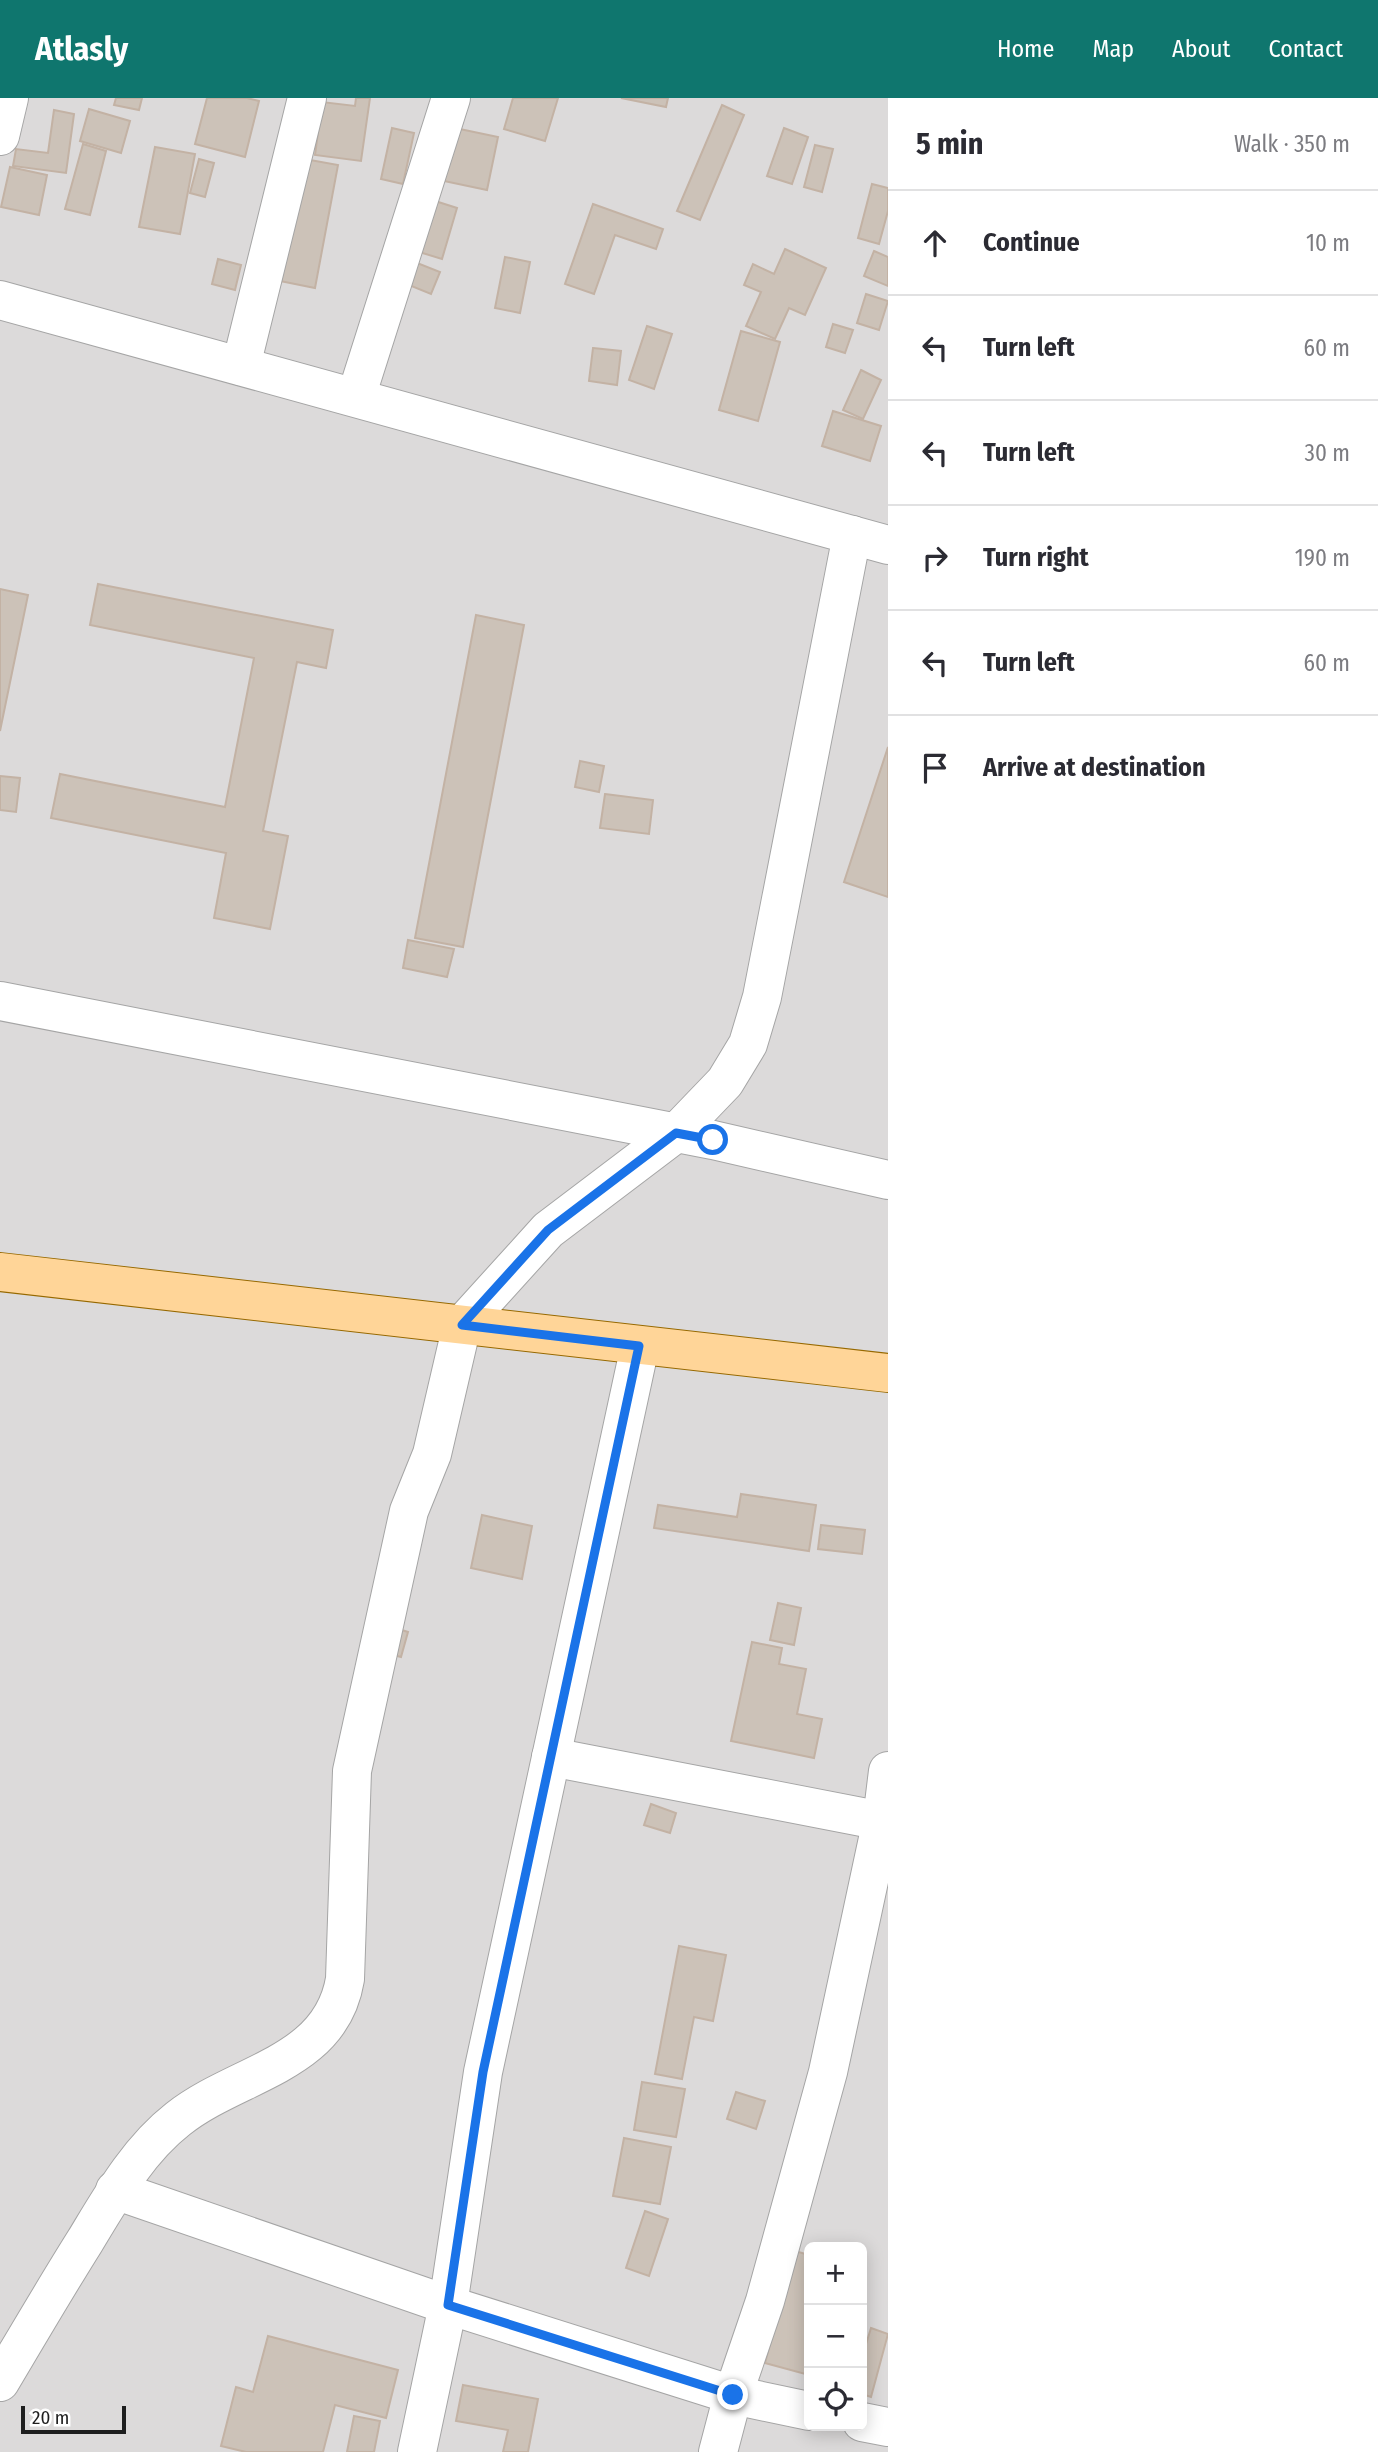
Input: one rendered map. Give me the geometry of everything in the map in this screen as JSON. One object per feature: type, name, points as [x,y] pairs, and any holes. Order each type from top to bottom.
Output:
[{"type":"main road","points":[[0,1272],[888,1373]]},
{"type":"street","points":[[0,136],[9,98]]},
{"type":"street","points":[[241,366],[307,98]]},
{"type":"street","points":[[356,397],[451,98]]},
{"type":"street","points":[[0,300],[888,545]]},
{"type":"street","points":[[0,2382],[115,2190],[162,2131],[202,2100],[262,2073],[316,2039],[341,2003],[345,1979],[352,1771],[406,1523],[432,1454],[462,1325],[548,1230],[676,1133],[725,1082],[747,1044],[762,997],[852,535]]},
{"type":"street","points":[[0,1001],[676,1133],[888,1180]]},
{"type":"street","points":[[417,2452],[448,2305],[483,2072],[639,1346]]},
{"type":"street","points":[[551,1756],[885,1821]]},
{"type":"street","points":[[718,2452],[733,2395],[765,2301],[828,2072],[885,1821],[888,1771]]},
{"type":"street","points":[[115,2190],[448,2305],[733,2395],[804,2410]]},
{"type":"street","points":[[867,2423],[888,2427]]},
{"type":"shaded area","points":[[0,98],[888,98],[888,2452],[0,2452]]},
{"type":"building","points":[[116,98],[142,98],[139,110],[114,105]]},
{"type":"building","points":[[207,98],[247,98],[259,101],[245,157],[195,144]]},
{"type":"building","points":[[356,98],[370,98],[361,161],[315,155],[322,102],[355,106]]},
{"type":"building","points":[[513,98],[558,98],[545,141],[504,129]]},
{"type":"building","points":[[621,98],[668,98],[666,107]]},
{"type":"building","points":[[722,105],[744,115],[700,220],[677,211]]},
{"type":"building","points":[[89,109],[130,121],[121,153],[80,141]]},
{"type":"building","points":[[54,110],[74,114],[66,173],[13,166],[16,149],[48,153]]},
{"type":"building","points":[[392,128],[414,133],[403,184],[381,179]]},
{"type":"building","points":[[455,128],[498,137],[487,190],[444,181]]},
{"type":"building","points":[[784,128],[808,137],[792,184],[767,176]]},
{"type":"building","points":[[83,144],[106,151],[90,215],[65,209]]},
{"type":"building","points":[[815,145],[833,149],[822,192],[804,187]]},
{"type":"building","points":[[155,147],[195,154],[180,234],[139,227]]},
{"type":"building","points":[[299,158],[338,165],[315,288],[275,280]]},
{"type":"building","points":[[199,159],[214,163],[205,197],[190,193]]},
{"type":"building","points":[[10,167],[47,175],[39,215],[1,207]]},
{"type":"building","points":[[872,184],[888,188],[888,211],[879,244],[858,238]]},
{"type":"building","points":[[432,200],[457,208],[442,259],[416,251]]},
{"type":"building","points":[[593,204],[663,229],[656,249],[615,235],[594,294],[565,284]]},
{"type":"building","points":[[785,249],[826,268],[805,315],[789,308],[775,339],[746,326],[761,292],[744,285],[753,264],[774,274]]},
{"type":"building","points":[[874,251],[888,257],[888,286],[864,276]]},
{"type":"building","points":[[505,257],[530,262],[520,313],[495,308]]},
{"type":"building","points":[[218,259],[241,265],[235,290],[212,284]]},
{"type":"building","points":[[407,259],[440,272],[431,294],[399,281]]},
{"type":"building","points":[[866,294],[888,301],[879,330],[857,323]]},
{"type":"building","points":[[833,324],[853,330],[845,353],[826,347]]},
{"type":"building","points":[[647,326],[672,334],[654,389],[629,380]]},
{"type":"building","points":[[741,331],[780,342],[758,421],[719,410]]},
{"type":"building","points":[[593,348],[621,351],[617,385],[589,381]]},
{"type":"building","points":[[861,370],[881,380],[863,419],[843,410]]},
{"type":"building","points":[[833,411],[881,426],[870,461],[822,446]]},
{"type":"building","points":[[98,584],[333,630],[326,668],[297,662],[263,831],[288,836],[270,929],[214,918],[226,853],[51,818],[60,774],[225,807],[254,658],[90,625]]},
{"type":"building","points":[[0,589],[28,595],[0,731]]},
{"type":"building","points":[[476,615],[524,625],[463,947],[415,938]]},
{"type":"building","points":[[888,747],[888,897],[844,882]]},
{"type":"building","points":[[580,761],[604,766],[599,792],[575,787]]},
{"type":"building","points":[[0,776],[20,778],[16,812],[0,810]]},
{"type":"building","points":[[605,794],[653,800],[649,834],[600,828]]},
{"type":"building","points":[[408,940],[454,949],[447,977],[403,968]]},
{"type":"building","points":[[741,1494],[816,1505],[809,1551],[654,1528],[658,1505],[737,1517]]},
{"type":"building","points":[[482,1515],[532,1526],[522,1579],[471,1568]]},
{"type":"building","points":[[821,1525],[865,1530],[862,1554],[818,1549]]},
{"type":"building","points":[[778,1603],[801,1608],[794,1645],[770,1640]]},
{"type":"building","points":[[389,1626],[408,1632],[401,1657],[382,1652]]},
{"type":"building","points":[[752,1642],[782,1648],[779,1664],[806,1669],[797,1714],[822,1719],[814,1758],[731,1741]]},
{"type":"building","points":[[651,1804],[676,1813],[670,1833],[644,1825]]},
{"type":"building","points":[[679,1946],[726,1955],[713,2021],[694,2017],[682,2079],[655,2074]]},
{"type":"building","points":[[642,2082],[685,2089],[676,2137],[634,2130]]},
{"type":"building","points":[[736,2092],[765,2101],[756,2129],[727,2119]]},
{"type":"building","points":[[624,2138],[671,2147],[660,2204],[613,2196]]},
{"type":"building","points":[[645,2211],[668,2219],[649,2276],[626,2268]]},
{"type":"building","points":[[795,2251],[804,2254],[804,2374],[765,2363]]},
{"type":"building","points":[[871,2328],[888,2334],[871,2397],[867,2396],[867,2341]]},
{"type":"building","points":[[268,2336],[398,2370],[386,2418],[335,2405],[323,2452],[246,2452],[221,2446],[236,2387],[253,2392]]},
{"type":"building","points":[[463,2385],[538,2399],[528,2452],[503,2452],[508,2430],[456,2421]]},
{"type":"building","points":[[354,2416],[380,2421],[374,2452],[347,2452]]},
{"type":"route","points":[[713,1140],[676,1133],[548,1230],[462,1325],[639,1346],[483,2072],[448,2305],[733,2395]]}]
